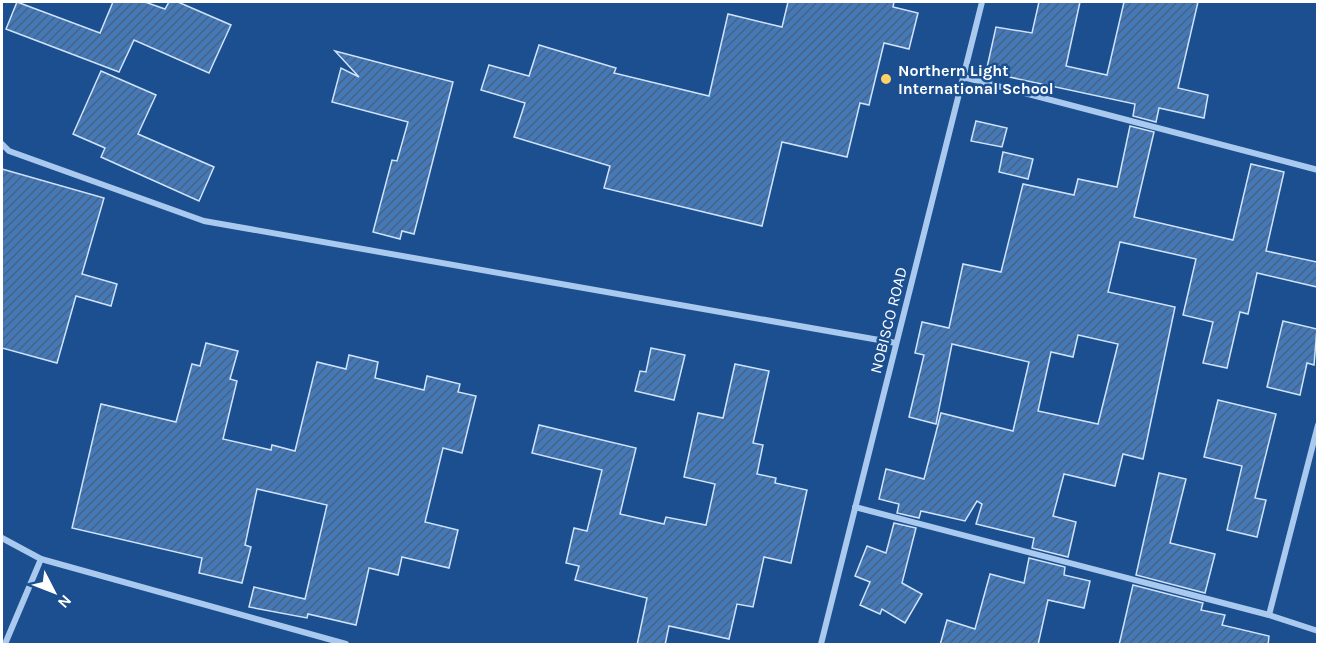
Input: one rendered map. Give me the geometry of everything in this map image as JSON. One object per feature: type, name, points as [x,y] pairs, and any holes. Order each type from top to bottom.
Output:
[{"type":"street","name":"NOBISCO ROAD","points":[[820,645],[982,2]]},
{"type":"street","points":[[963,77],[1317,170]]},
{"type":"street","points":[[2,144],[9,151],[204,221],[896,343]]},
{"type":"street","points":[[1269,615],[1317,425]]},
{"type":"street","points":[[855,507],[1269,615],[1317,631]]},
{"type":"street","points":[[2,538],[41,559],[346,645]]},
{"type":"street","points":[[5,645],[41,559]]},
{"type":"building","points":[[17,2],[100,33],[113,2],[145,2],[165,9],[169,2],[178,2],[231,25],[209,73],[134,40],[119,72],[6,29]]},
{"type":"building","points":[[788,2],[894,2],[893,7],[918,13],[909,49],[884,43],[869,105],[860,103],[847,157],[782,142],[762,226],[604,188],[610,166],[514,137],[525,103],[481,90],[489,65],[529,76],[539,45],[616,68],[614,73],[709,96],[728,14],[782,27]]},
{"type":"building","points":[[1039,2],[1080,2],[1066,66],[1107,75],[1124,2],[1198,2],[1178,88],[1208,95],[1204,118],[1159,108],[1156,122],[1133,116],[1135,104],[986,72],[996,27],[1032,33]]},
{"type":"building","points":[[335,51],[453,82],[414,234],[402,231],[400,239],[373,232],[392,160],[397,161],[408,122],[332,102],[341,68],[359,77]]},
{"type":"building","points":[[101,71],[156,95],[138,134],[214,167],[199,201],[101,157],[105,148],[73,134]]},
{"type":"building","points":[[976,121],[1007,128],[1002,147],[971,141]]},
{"type":"building","points":[[1130,126],[1154,132],[1134,217],[1233,240],[1251,164],[1284,172],[1266,251],[1317,262],[1317,287],[1257,273],[1248,314],[1240,312],[1227,368],[1203,363],[1213,322],[1183,315],[1196,259],[1120,242],[1108,292],[1175,307],[1143,459],[1123,454],[1115,486],[1064,474],[1053,516],[1076,522],[1068,557],[1032,548],[1034,538],[976,524],[982,504],[977,501],[965,521],[921,511],[919,518],[897,513],[899,504],[879,499],[886,469],[924,479],[941,413],[1013,431],[1029,362],[952,344],[936,424],[909,417],[924,355],[915,353],[922,322],[949,328],[963,264],[1001,272],[1023,184],[1074,195],[1078,179],[1117,187]],"holes":[[[1078,335],[1118,344],[1098,424],[1038,411],[1051,352],[1073,357]]]},
{"type":"building","points":[[1003,152],[1033,159],[1028,179],[999,172]]},
{"type":"building","points":[[2,169],[104,198],[82,274],[117,284],[111,306],[76,296],[57,363],[2,348]]},
{"type":"building","points":[[1283,321],[1317,329],[1314,365],[1307,363],[1300,395],[1267,387]]},
{"type":"building","points":[[206,343],[238,351],[230,379],[237,381],[223,439],[271,450],[272,445],[295,451],[317,362],[346,369],[349,355],[378,362],[375,378],[424,390],[427,376],[460,384],[458,392],[476,396],[462,453],[443,448],[425,522],[458,530],[449,568],[402,557],[398,575],[369,568],[356,625],[308,614],[307,618],[249,607],[254,587],[305,599],[327,505],[257,489],[245,545],[251,547],[242,583],[199,573],[202,558],[72,528],[101,404],[176,422],[192,364],[200,366]]},
{"type":"building","points":[[651,348],[685,355],[674,400],[635,391],[640,371],[646,372]]},
{"type":"building","points":[[735,364],[769,371],[753,443],[763,445],[757,474],[776,478],[775,483],[807,490],[791,563],[764,557],[753,607],[737,604],[729,639],[669,626],[665,645],[637,645],[647,598],[575,580],[579,566],[566,563],[574,528],[587,531],[602,470],[532,453],[539,425],[636,448],[620,514],[664,524],[666,517],[706,525],[715,484],[684,477],[698,413],[723,418]]},
{"type":"building","points":[[1218,400],[1276,414],[1255,498],[1266,500],[1257,537],[1227,530],[1242,466],[1204,457]]},
{"type":"building","points":[[1159,473],[1186,479],[1170,543],[1215,554],[1205,593],[1136,575]]},
{"type":"building","points":[[894,523],[916,528],[902,583],[922,594],[905,623],[882,609],[880,614],[860,605],[870,582],[855,576],[867,546],[886,553]]},
{"type":"building","points":[[1029,558],[1065,567],[1064,575],[1090,581],[1084,608],[1048,600],[1038,645],[940,645],[947,620],[975,629],[990,574],[1024,583]]},
{"type":"building","points":[[1133,585],[1203,603],[1201,610],[1225,615],[1222,625],[1269,636],[1268,645],[1119,645]]},
{"type":"place","name":"Northern Light International School","points":[[886,79]]}]
